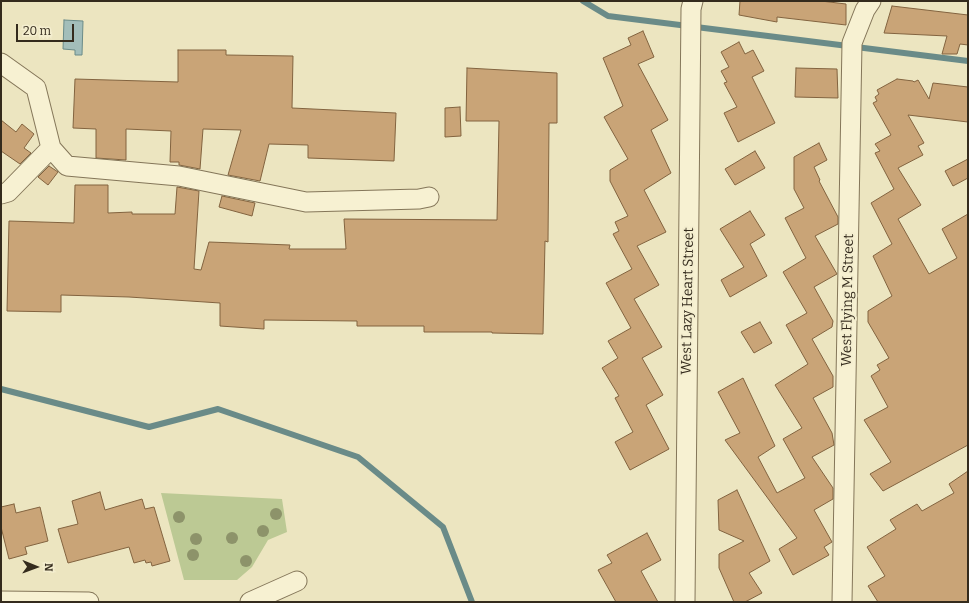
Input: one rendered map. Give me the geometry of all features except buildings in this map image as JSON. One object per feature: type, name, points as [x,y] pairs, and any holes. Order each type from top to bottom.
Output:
[{"type":"street","name":"West Lazy Heart Street","points":[[686,602],[691,9],[693,1]]},
{"type":"street","name":"West Flying M Street","points":[[842,602],[852,43],[865,10],[871,1]]},
{"type":"street","points":[[1,62],[36,88],[51,148],[67,166],[179,176],[306,202],[419,199],[429,197]]},
{"type":"street","points":[[1,194],[8,192],[51,148]]},
{"type":"street","points":[[250,602],[297,580]]},
{"type":"street","points":[[1,601],[89,602]]},
{"type":"green space","points":[[161,493],[282,499],[287,532],[268,540],[252,567],[237,580],[184,580]]},
{"type":"water","points":[[64,20],[83,21],[82,55],[75,55],[75,50],[63,49]]},
{"type":"waterway","points":[[583,1],[608,16],[968,61]]},
{"type":"waterway","points":[[1,389],[149,427],[218,409],[358,457],[443,527],[472,602]]}]
